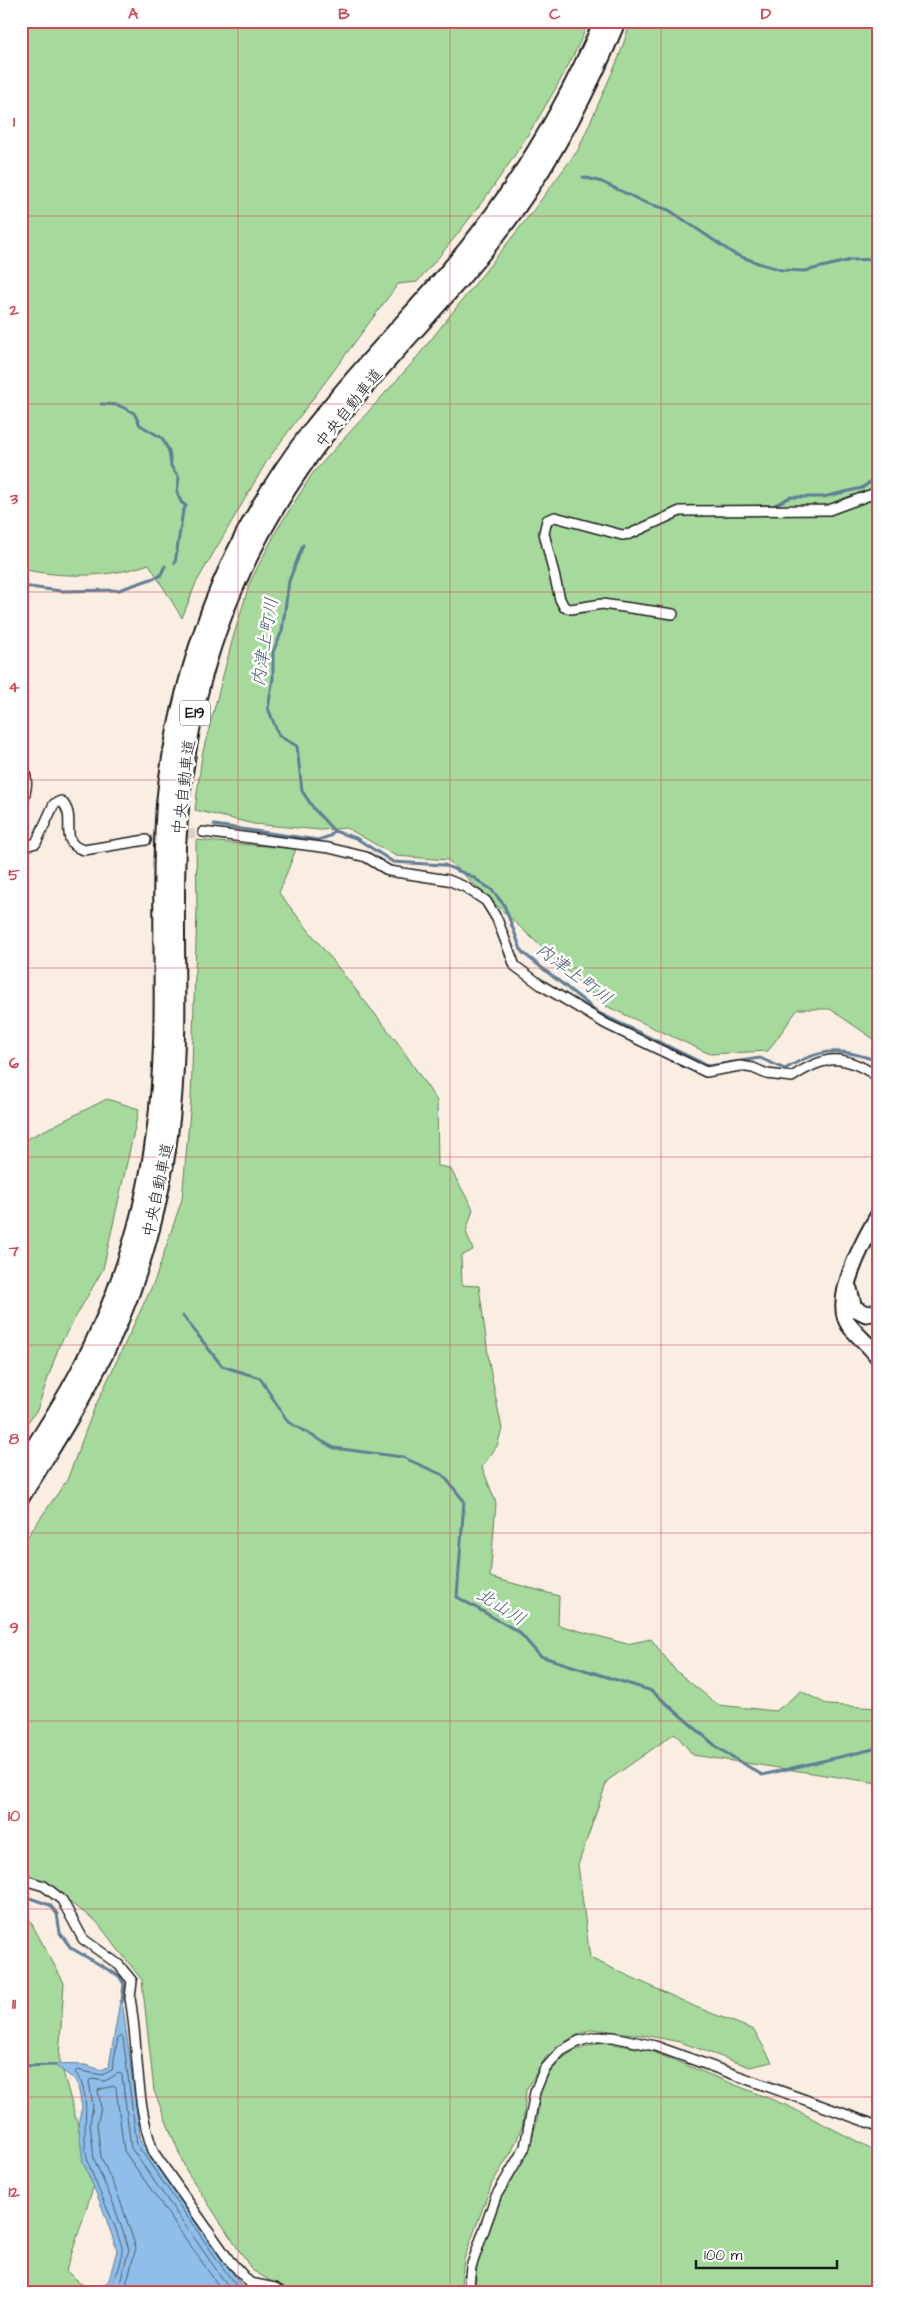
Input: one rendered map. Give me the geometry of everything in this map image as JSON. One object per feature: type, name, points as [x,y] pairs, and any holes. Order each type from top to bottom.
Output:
[{"type":"highway","name":"中央自動車道","points":[[21,1468],[64,1399],[96,1339],[126,1260],[140,1212],[155,1134],[162,1059],[163,849],[166,794],[178,719],[211,609],[235,553],[263,502],[294,453],[328,410],[465,252],[523,173],[569,96],[602,21]]},
{"type":"highway","name":"中央自動車道","points":[[21,1497],[90,1383],[108,1346],[140,1264],[156,1207],[163,1175],[173,1102],[177,850],[181,795],[187,751],[201,685],[233,593],[264,529],[290,484],[325,436],[476,260],[525,195],[581,103],[618,21]]},
{"type":"highway","points":[[878,1216],[848,1283],[843,1300],[844,1314],[849,1324],[878,1357]]},
{"type":"highway","points":[[848,1283],[854,1308],[866,1314],[878,1312]]},
{"type":"street","points":[[750,21],[759,21]]},
{"type":"street","points":[[673,614],[602,604],[571,609],[564,607],[560,599],[544,533],[547,520],[555,517],[622,535],[630,534],[680,511],[829,510],[878,492]]},
{"type":"street","points":[[21,765],[28,774],[27,788],[21,809]]},
{"type":"street","points":[[21,838],[28,845],[36,843],[54,804],[61,801],[67,806],[69,816],[68,833],[71,844],[76,848],[84,850],[146,840]]},
{"type":"street","points":[[203,832],[329,848],[366,857],[389,871],[448,880],[465,887],[486,901],[497,919],[515,966],[541,985],[606,1024],[706,1072],[740,1066],[753,1068],[766,1074],[792,1077],[814,1062],[832,1059],[855,1063],[878,1077]]},
{"type":"street","points":[[21,1879],[44,1886],[62,1900],[83,1939],[119,1965],[132,1981],[130,1998],[142,2109],[154,2153],[229,2260],[250,2283],[275,2288],[281,2292]]},
{"type":"street","points":[[468,2292],[471,2267],[496,2196],[525,2147],[535,2092],[544,2070],[561,2051],[579,2041],[596,2037],[613,2038],[655,2046],[878,2126]]},
{"type":"green space","points":[[21,21],[589,21],[553,93],[523,143],[473,215],[417,282],[398,284],[268,459],[196,583],[182,618],[149,564],[118,572],[86,575],[53,574],[21,569]]},
{"type":"green space","points":[[631,21],[878,21],[878,1042],[830,1009],[798,1009],[768,1051],[710,1054],[604,1005],[448,860],[396,856],[347,828],[320,830],[254,824],[195,810],[202,755],[233,638],[250,582],[278,528],[313,473],[414,361],[529,216],[578,150],[619,57]]},
{"type":"green space","points":[[196,840],[296,849],[279,893],[398,1043],[437,1101],[438,1166],[450,1168],[473,1209],[466,1232],[473,1250],[461,1256],[462,1285],[479,1286],[490,1369],[502,1429],[497,1446],[482,1467],[496,1503],[490,1577],[559,1596],[558,1625],[627,1644],[651,1639],[675,1670],[718,1705],[776,1711],[801,1691],[828,1705],[878,1708],[878,1783],[693,1755],[675,1733],[607,1781],[578,1865],[590,1958],[696,2007],[754,2030],[772,2062],[750,2067],[680,2042],[593,2029],[572,2037],[546,2057],[526,2090],[523,2124],[512,2151],[492,2183],[464,2259],[460,2292],[289,2292],[252,2270],[186,2170],[154,2091],[142,1980],[96,1921],[21,1868],[21,1546],[67,1480],[94,1409],[155,1280],[182,1199],[191,1100],[197,910]]},
{"type":"green space","points":[[107,1099],[139,1109],[103,1269],[59,1346],[37,1410],[21,1431],[21,1142]]},
{"type":"green space","points":[[21,1904],[64,1983],[59,2057],[94,2185],[66,2271],[92,2292],[21,2292]]},
{"type":"green space","points":[[602,2042],[648,2050],[788,2106],[878,2152],[878,2292],[475,2292],[477,2261],[504,2191],[530,2145],[537,2121],[540,2092],[547,2076],[563,2058],[573,2051]]},
{"type":"water","points":[[122,2000],[141,2142],[246,2292],[97,2292],[109,2280],[117,2250],[102,2207],[83,2162],[78,2123],[82,2107],[77,2081],[53,2064],[85,2065],[102,2070],[109,2066],[120,2001]]},
{"type":"waterway","points":[[583,177],[602,182],[646,203],[669,210],[734,254],[782,270],[805,271],[851,260],[878,259]]},
{"type":"waterway","points":[[101,404],[118,405],[134,413],[140,425],[162,438],[169,451],[171,466],[179,478],[177,492],[181,502],[186,506],[183,511],[175,563]]},
{"type":"waterway","points":[[756,506],[773,506],[790,497],[823,497],[862,488],[878,476]]},
{"type":"waterway","name":"内津上町川","points":[[303,545],[289,581],[282,631],[273,652],[273,679],[268,708],[279,736],[297,746],[302,791],[314,809],[334,831],[356,838],[393,862],[444,865],[471,876],[492,890],[504,905],[522,952],[599,1013],[709,1066],[760,1058],[785,1069],[809,1057],[830,1052],[852,1053],[878,1061]]},
{"type":"waterway","points":[[21,586],[61,591],[119,590],[160,576],[165,566]]},
{"type":"waterway","points":[[214,825],[318,840],[330,836],[334,831]]},
{"type":"waterway","name":"北山川","points":[[183,1316],[222,1366],[260,1378],[288,1422],[334,1448],[402,1457],[443,1475],[464,1501],[457,1597],[519,1632],[540,1656],[652,1691],[718,1748],[762,1775],[878,1748]]},
{"type":"waterway","points":[[21,1895],[50,1905],[57,1914],[60,1933],[71,1948],[119,1976],[124,1984],[122,2002]]},
{"type":"waterway","points":[[21,2066],[55,2065]]},
{"type":"tunnel","points":[[146,840],[203,832]]}]
